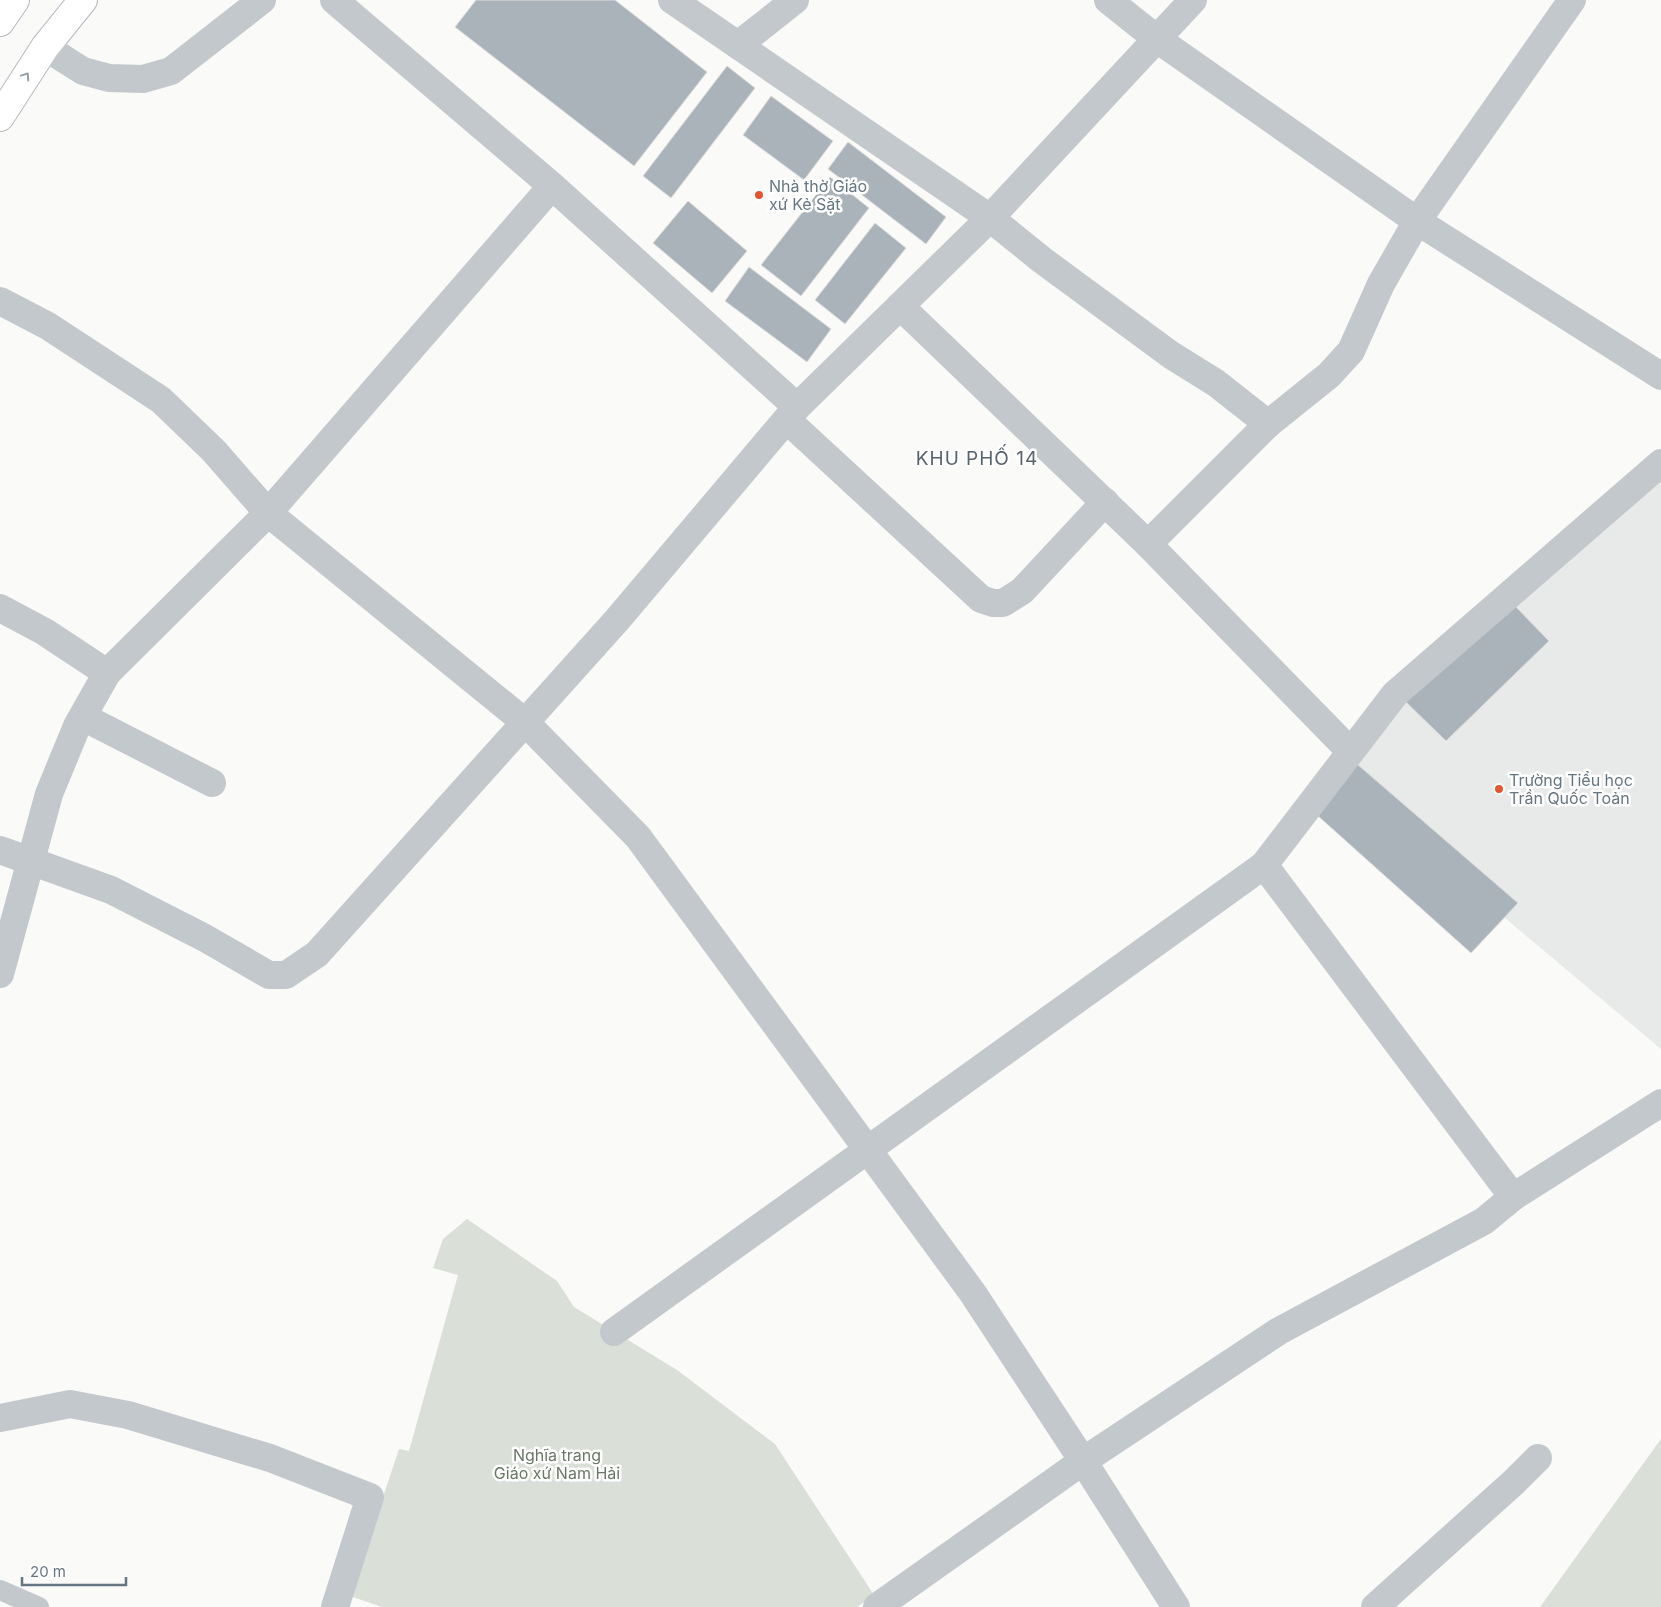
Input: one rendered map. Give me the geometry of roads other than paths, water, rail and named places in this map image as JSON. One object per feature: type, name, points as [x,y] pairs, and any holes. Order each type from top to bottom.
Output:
[{"type":"main road","points":[[0,22],[15,0]]},
{"type":"main road","points":[[0,117],[45,48],[83,0]]},
{"type":"street","points":[[45,48],[83,71],[109,78],[142,79],[171,71],[262,0]]},
{"type":"street","points":[[334,0],[552,186],[792,413],[981,599],[993,603],[1003,603],[1022,591],[1105,502]]},
{"type":"street","points":[[672,0],[990,218],[1042,260],[1171,354],[1216,383],[1268,424]]},
{"type":"street","points":[[738,45],[795,0]]},
{"type":"street","points":[[1108,0],[1157,38],[1418,221],[1661,376]]},
{"type":"street","points":[[0,850],[111,890],[205,938],[270,975],[286,976],[316,954],[526,723],[617,620],[792,413],[990,218],[1193,0]]},
{"type":"street","points":[[1148,544],[1268,424],[1329,375],[1351,351],[1381,284],[1418,221],[1572,0]]},
{"type":"street","points":[[0,974],[49,794],[77,726],[107,673],[268,513],[552,186]]},
{"type":"street","points":[[0,301],[48,326],[161,400],[214,451],[268,513],[526,723],[638,837],[972,1292],[1176,1607]]},
{"type":"street","points":[[900,306],[1148,544],[1350,751]]},
{"type":"street","points":[[614,1332],[1264,865],[1395,694],[1661,462]]},
{"type":"street","points":[[0,608],[45,632],[107,673]]},
{"type":"street","points":[[83,716],[212,783]]},
{"type":"street","points":[[1264,865],[1513,1197]]},
{"type":"street","points":[[877,1607],[1083,1461],[1279,1331],[1484,1220],[1513,1197],[1661,1104]]},
{"type":"street","points":[[0,1418],[70,1404],[128,1415],[270,1458],[370,1497],[340,1605]]},
{"type":"street","points":[[1376,1607],[1538,1458]]},
{"type":"lane","points":[[0,1590],[38,1607]]},
{"type":"place","name":"Nhà thờ Giáo xứ Kẻ Sặt","points":[[759,195]]},
{"type":"place","name":"Trường Tiểu học Trần Quốc Toản","points":[[1499,789]]},
{"type":"district","name":"KHU PHỐ 14","points":[[977,458]]},
{"type":"park label","name":"Nghĩa trang Giáo xứ Nam Hải","points":[[557,1464]]}]
